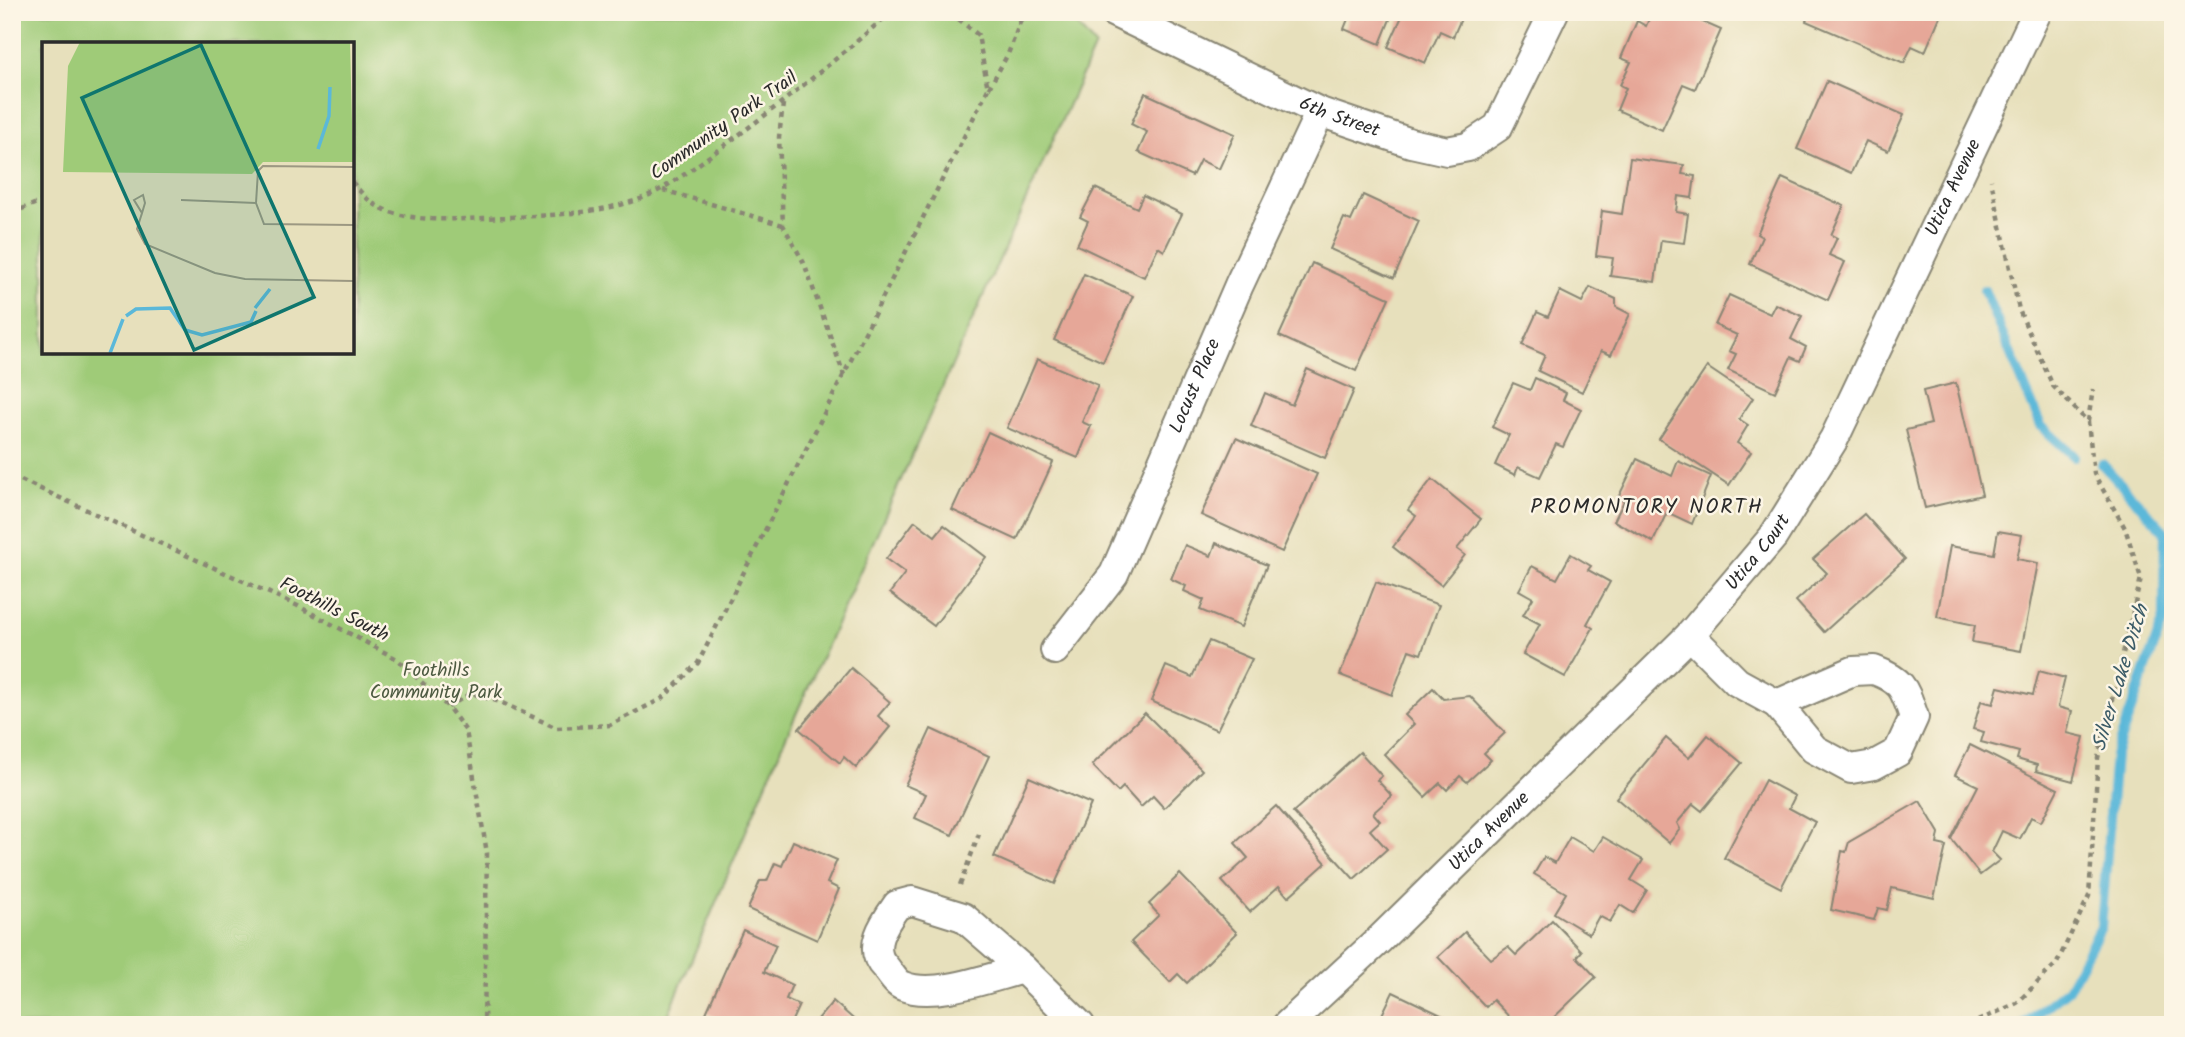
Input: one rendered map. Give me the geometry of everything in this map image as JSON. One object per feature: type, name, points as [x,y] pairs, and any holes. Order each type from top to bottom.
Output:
[{"type":"street","name":"6th Street","points":[[1113,12],[1320,112],[1411,143],[1447,150],[1468,146],[1499,127],[1535,57],[1554,12]]},
{"type":"street","name":"Utica Avenue","points":[[1871,361],[1972,154],[2037,12]]},
{"type":"street","name":"Locust Place","points":[[1055,650],[1114,574],[1239,285],[1320,112]]},
{"type":"street","name":"Utica Court","points":[[1690,635],[1773,537],[1834,439],[1871,361]]},
{"type":"street","name":"Utica Avenue","points":[[1287,1025],[1379,940],[1690,635]]},
{"type":"street","points":[[1690,635],[1737,682],[1777,704],[1814,749],[1851,769],[1874,765],[1898,752],[1913,717],[1904,688],[1894,677],[1874,670],[1853,671],[1777,704]]},
{"type":"street","points":[[1023,969],[929,991],[900,986],[880,962],[877,942],[881,929],[897,905],[912,901],[963,917],[1023,969],[1080,1025]]},
{"type":"path","name":"Community Park Trail","points":[[354,184],[371,202],[397,214],[473,219],[603,209],[662,190],[783,104],[891,12]]},
{"type":"path","points":[[950,12],[978,35],[988,89]]},
{"type":"path","points":[[448,707],[471,693],[500,702],[557,728],[610,725],[663,698],[698,663],[1008,54],[1024,12]]},
{"type":"path","points":[[783,104],[779,137],[783,225],[804,263],[844,376]]},
{"type":"path","points":[[1972,154],[1989,174],[2019,310],[2053,386],[2088,422]]},
{"type":"path","points":[[662,190],[783,225]]},
{"type":"path","points":[[12,213],[42,201]]},
{"type":"path","points":[[1969,1025],[2017,1003],[2057,963],[2089,896],[2098,758],[2141,578],[2125,528],[2094,474],[2088,422],[2093,389]]},
{"type":"path","name":"Foothills South","points":[[12,476],[309,611],[397,659],[448,707],[466,731],[486,853],[484,1025]]},
{"type":"path","points":[[950,912],[979,834]]},
{"type":"green space","name":"Foothills Community Park","points":[[12,12],[1065,12],[1095,46],[785,739],[664,1025],[12,1025]]},
{"type":"building","points":[[1327,12],[1393,12],[1380,44],[1344,29],[1348,19]]},
{"type":"building","points":[[1404,12],[1464,12],[1453,37],[1440,31],[1425,63],[1388,47]]},
{"type":"building","points":[[1652,12],[1680,12],[1721,30],[1695,89],[1683,84],[1662,130],[1617,110],[1626,88],[1620,85],[1631,62],[1621,58],[1637,21],[1646,26]]},
{"type":"building","points":[[1809,12],[1942,12],[1925,52],[1912,46],[1904,63],[1806,21]]},
{"type":"building","points":[[1827,81],[1904,115],[1888,151],[1866,141],[1851,173],[1797,149]]},
{"type":"building","points":[[1145,93],[1235,134],[1219,169],[1200,160],[1192,176],[1138,152],[1147,132],[1131,124]]},
{"type":"building","points":[[1630,158],[1684,165],[1682,174],[1695,176],[1692,198],[1678,196],[1676,212],[1688,214],[1684,243],[1661,240],[1655,282],[1610,276],[1613,258],[1596,256],[1602,211],[1622,214]]},
{"type":"building","points":[[1782,178],[1844,206],[1831,235],[1837,238],[1829,255],[1845,262],[1828,300],[1750,264],[1762,237],[1757,234]]},
{"type":"building","points":[[1095,188],[1137,208],[1143,195],[1182,214],[1164,251],[1158,247],[1144,277],[1077,245],[1088,221],[1080,217]]},
{"type":"building","points":[[1363,195],[1419,221],[1394,278],[1330,249],[1344,218],[1351,221]]},
{"type":"building","points":[[1312,263],[1389,298],[1356,371],[1279,336]]},
{"type":"building","points":[[1084,274],[1133,296],[1103,362],[1054,340]]},
{"type":"building","points":[[1590,287],[1616,299],[1616,307],[1630,314],[1611,355],[1601,351],[1582,392],[1538,371],[1545,355],[1522,345],[1537,312],[1548,317],[1560,291],[1582,302]]},
{"type":"building","points":[[1729,295],[1770,314],[1775,304],[1802,316],[1791,339],[1806,347],[1800,361],[1791,357],[1775,392],[1728,370],[1736,354],[1729,351],[1737,335],[1715,325]]},
{"type":"building","points":[[1037,359],[1098,385],[1082,422],[1091,426],[1078,458],[1007,428]]},
{"type":"building","points":[[1707,367],[1753,398],[1739,419],[1748,425],[1737,443],[1751,452],[1729,485],[1659,439]]},
{"type":"building","points":[[1307,369],[1354,390],[1325,458],[1251,426],[1265,393],[1292,405]]},
{"type":"building","points":[[1535,378],[1566,393],[1563,400],[1581,409],[1563,447],[1556,444],[1540,477],[1518,467],[1515,475],[1495,465],[1509,435],[1492,427],[1513,383],[1530,390]]},
{"type":"building","points":[[1956,383],[1982,495],[1925,508],[1906,430],[1931,424],[1923,391]]},
{"type":"building","points":[[988,432],[1053,462],[1017,540],[952,510]]},
{"type":"building","points":[[1236,438],[1317,474],[1282,552],[1201,515]]},
{"type":"building","points":[[1637,459],[1672,476],[1678,461],[1711,476],[1692,524],[1667,512],[1653,542],[1614,521],[1624,501],[1618,498]]},
{"type":"building","points":[[1432,479],[1481,519],[1457,549],[1465,555],[1441,585],[1393,547],[1416,516],[1408,510]]},
{"type":"building","points":[[1864,514],[1905,559],[1824,632],[1796,601],[1827,573],[1813,559]]},
{"type":"building","points":[[915,521],[935,536],[944,525],[986,557],[934,626],[890,593],[905,573],[886,559]]},
{"type":"building","points":[[1998,531],[2022,535],[2017,559],[2038,563],[2021,651],[1972,642],[1975,625],[1937,617],[1950,546],[1994,554]]},
{"type":"building","points":[[1216,543],[1267,565],[1241,627],[1200,610],[1204,600],[1184,591],[1186,586],[1171,579],[1185,545],[1211,556]]},
{"type":"building","points":[[1571,554],[1591,566],[1588,570],[1610,582],[1587,624],[1593,628],[1565,677],[1523,654],[1540,624],[1523,615],[1533,598],[1519,590],[1532,566],[1557,579]]},
{"type":"building","points":[[1376,582],[1439,605],[1421,654],[1409,650],[1392,695],[1340,675]]},
{"type":"building","points":[[1209,641],[1252,659],[1217,730],[1151,701],[1166,666],[1192,677]]},
{"type":"building","points":[[851,668],[890,702],[878,716],[890,727],[856,768],[844,757],[840,763],[799,729]]},
{"type":"building","points":[[2039,671],[2065,678],[2058,707],[2072,711],[2067,733],[2084,737],[2073,781],[2036,771],[2037,765],[2017,759],[2019,752],[1981,742],[1984,732],[1973,729],[1981,701],[1993,704],[1998,687],[2033,695]]},
{"type":"building","points":[[1433,688],[1443,699],[1470,696],[1505,733],[1484,753],[1491,760],[1467,782],[1460,776],[1447,790],[1440,783],[1425,797],[1384,754],[1414,724],[1405,715]]},
{"type":"building","points":[[1145,713],[1202,770],[1164,808],[1153,796],[1141,807],[1123,787],[1118,792],[1092,765]]},
{"type":"building","points":[[931,729],[989,756],[952,835],[915,818],[926,794],[905,785]]},
{"type":"building","points":[[1708,735],[1742,763],[1702,811],[1693,804],[1677,823],[1680,829],[1669,843],[1616,798],[1666,738],[1689,758]]},
{"type":"building","points":[[1970,745],[2058,789],[2041,822],[2031,817],[2020,839],[2002,831],[1992,852],[2000,860],[1980,875],[1951,839],[1978,786],[1955,775]]},
{"type":"building","points":[[1360,752],[1382,776],[1377,780],[1392,796],[1373,813],[1380,821],[1370,830],[1387,849],[1354,879],[1293,812]]},
{"type":"building","points":[[1029,777],[1091,804],[1055,884],[994,857]]},
{"type":"building","points":[[1765,780],[1795,796],[1789,808],[1815,822],[1781,888],[1724,858]]},
{"type":"building","points":[[1920,801],[1939,833],[1937,844],[1946,846],[1934,898],[1892,888],[1887,910],[1878,908],[1874,920],[1831,910],[1842,851],[1846,852],[1849,842]]},
{"type":"building","points":[[1276,806],[1326,863],[1288,897],[1279,886],[1250,912],[1222,881],[1248,858],[1235,843]]},
{"type":"building","points":[[1570,837],[1594,851],[1603,837],[1643,860],[1631,880],[1647,890],[1633,913],[1620,905],[1610,922],[1599,916],[1589,934],[1554,913],[1566,893],[1534,874],[1544,857],[1555,863]]},
{"type":"building","points":[[793,841],[837,860],[827,883],[839,889],[817,940],[748,909],[760,881],[767,881],[775,863],[782,866]]},
{"type":"building","points":[[1180,874],[1237,933],[1187,983],[1178,974],[1170,982],[1131,942],[1159,915],[1149,904]]},
{"type":"building","points":[[1552,920],[1582,951],[1577,957],[1596,977],[1546,1025],[1517,1025],[1493,1000],[1486,1007],[1438,957],[1465,932],[1491,959],[1508,947],[1516,955]]},
{"type":"building","points":[[743,930],[776,945],[764,972],[792,985],[786,999],[799,1005],[790,1025],[732,1025],[706,1013]]},
{"type":"building","points":[[1393,992],[1462,1025],[1377,1025]]},
{"type":"building","points":[[833,1001],[860,1025],[813,1025]]},
{"type":"waterway","name":"Silver Lake Ditch","points":[[1984,290],[2041,426],[2074,456]]},
{"type":"waterway","name":"Silver Lake Ditch","points":[[2023,1025],[2068,989],[2101,927],[2115,755],[2164,618],[2165,532],[2102,464]]},
{"type":"district","name":"PROMONTORY NORTH","points":[[1647,507]]}]
